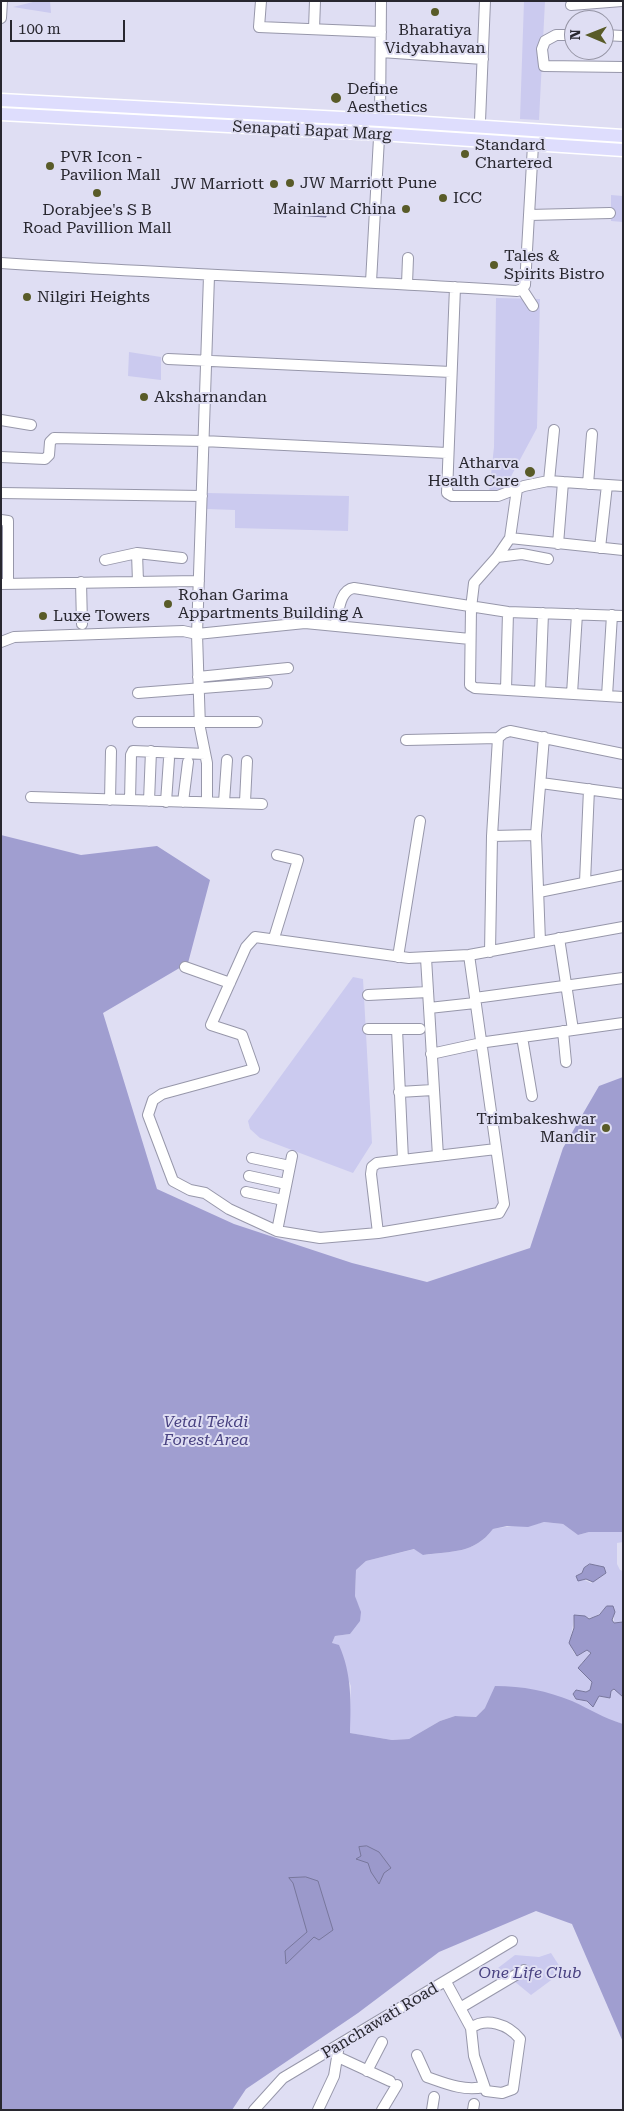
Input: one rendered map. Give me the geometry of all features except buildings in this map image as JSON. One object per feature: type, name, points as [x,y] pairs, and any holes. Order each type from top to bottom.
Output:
[{"type":"main road","name":"Senapati Bapat Marg","points":[[1,100],[380,120],[623,136]]},
{"type":"main road","name":"Senapati Bapat Marg","points":[[1,114],[380,134],[623,150]]},
{"type":"street","points":[[1,18],[2,1]]},
{"type":"street","points":[[262,1],[259,27],[381,32]]},
{"type":"street","points":[[314,1],[314,29]]},
{"type":"street","points":[[370,282],[380,134],[381,1]]},
{"type":"street","points":[[480,121],[485,1]]},
{"type":"street","points":[[571,5],[622,1]]},
{"type":"street","points":[[564,35],[556,35],[545,41],[542,49],[544,66],[623,67]]},
{"type":"street","points":[[381,52],[483,60]]},
{"type":"street","points":[[1,263],[209,276],[522,289],[525,285],[533,145]]},
{"type":"street","points":[[529,215],[610,213]]},
{"type":"street","points":[[407,284],[408,258]]},
{"type":"street","points":[[207,802],[205,754],[200,722],[197,634],[209,276]]},
{"type":"street","points":[[455,287],[446,489],[452,496],[498,496],[549,481],[623,486]]},
{"type":"street","points":[[522,289],[533,306]]},
{"type":"street","points":[[168,359],[451,372]]},
{"type":"street","points":[[1,420],[30,425]]},
{"type":"street","points":[[549,481],[554,430]]},
{"type":"street","points":[[588,484],[592,434]]},
{"type":"street","points":[[1,457],[45,460],[49,455],[50,442],[54,438],[203,441],[447,453]]},
{"type":"street","points":[[558,544],[563,482]]},
{"type":"street","points":[[600,548],[608,485]]},
{"type":"street","points":[[517,489],[510,538],[474,583],[470,638],[469,683],[471,687],[623,697]]},
{"type":"street","points":[[1,494],[202,496]]},
{"type":"street","points":[[1,520],[8,521],[5,584],[199,580]]},
{"type":"street","points":[[510,538],[623,550]]},
{"type":"street","points":[[137,553],[138,582]]},
{"type":"street","points":[[105,560],[137,553],[182,558]]},
{"type":"street","points":[[497,556],[522,554],[548,559]]},
{"type":"street","points":[[81,582],[82,624]]},
{"type":"street","points":[[335,626],[343,595],[350,589],[508,612],[623,616]]},
{"type":"street","points":[[506,690],[508,612]]},
{"type":"street","points":[[540,692],[542,613]]},
{"type":"street","points":[[572,694],[577,614]]},
{"type":"street","points":[[608,696],[612,616]]},
{"type":"street","points":[[1,642],[14,637],[183,631],[197,634],[305,623],[470,638]]},
{"type":"street","points":[[198,677],[288,668]]},
{"type":"street","points":[[138,693],[267,683]]},
{"type":"street","points":[[138,722],[257,722]]},
{"type":"street","points":[[406,740],[498,738],[510,731],[623,754]]},
{"type":"street","points":[[540,942],[536,835],[544,737]]},
{"type":"street","points":[[490,952],[492,836],[498,738]]},
{"type":"street","points":[[110,800],[111,751]]},
{"type":"street","points":[[130,800],[132,752],[151,751],[205,754]]},
{"type":"street","points":[[149,801],[151,751]]},
{"type":"street","points":[[166,802],[169,760]]},
{"type":"street","points":[[224,802],[227,760]]},
{"type":"street","points":[[245,802],[247,761]]},
{"type":"street","points":[[183,802],[188,762]]},
{"type":"street","points":[[541,783],[623,794]]},
{"type":"street","points":[[585,882],[589,789]]},
{"type":"street","points":[[623,790],[623,802]]},
{"type":"street","points":[[31,797],[262,804]]},
{"type":"street","points":[[398,956],[420,821]]},
{"type":"street","points":[[492,836],[536,835]]},
{"type":"street","points":[[274,938],[298,860],[277,855]]},
{"type":"street","points":[[539,892],[623,875]]},
{"type":"street","points":[[469,956],[504,1204],[499,1213],[378,1233],[320,1238],[277,1231],[229,1209],[205,1193],[190,1190],[173,1181],[148,1115],[153,1100],[162,1094],[254,1069],[242,1035],[211,1025],[248,943],[255,937],[426,958],[469,956],[623,927]]},
{"type":"street","points":[[559,938],[566,984],[568,1030],[566,1062]]},
{"type":"street","points":[[426,958],[438,1156]]},
{"type":"street","points":[[185,967],[230,983]]},
{"type":"street","points":[[428,1008],[566,984],[623,978]]},
{"type":"street","points":[[368,995],[428,992]]},
{"type":"street","points":[[431,1054],[522,1037],[623,1023]]},
{"type":"street","points":[[368,1029],[420,1029]]},
{"type":"street","points":[[397,1029],[403,1160]]},
{"type":"street","points":[[522,1037],[532,1096]]},
{"type":"street","points":[[399,1092],[434,1090]]},
{"type":"street","points":[[378,1233],[372,1168],[383,1161],[496,1149]]},
{"type":"street","points":[[252,1158],[291,1161],[277,1231]]},
{"type":"street","points":[[248,1176],[286,1184]]},
{"type":"street","points":[[246,1192],[283,1200]]},
{"type":"street","name":"Panchawati Road","points":[[254,2110],[283,2078],[512,1941]]},
{"type":"street","points":[[460,2008],[524,1970]]},
{"type":"street","points":[[446,1982],[471,2028],[474,2056],[486,2092],[508,2093],[513,2089],[520,2039],[508,2028],[490,2022],[478,2023],[471,2028]]},
{"type":"street","points":[[367,2071],[382,2042]]},
{"type":"street","points":[[318,2110],[326,2096],[338,2057],[339,2045]]},
{"type":"street","points":[[417,2055],[427,2077],[453,2087],[474,2089],[484,2087]]},
{"type":"street","points":[[338,2057],[393,2083],[382,2110]]},
{"type":"street","points":[[432,2110],[434,2096]]},
{"type":"green space","points":[[37,1],[50,1],[51,13],[13,7]]},
{"type":"green space","points":[[524,1],[545,1],[539,120],[520,119]]},
{"type":"green space","points":[[611,195],[623,196],[623,222],[611,221]]},
{"type":"green space","points":[[496,298],[540,299],[537,428],[501,495],[489,493],[494,447]]},
{"type":"green space","points":[[129,352],[161,357],[161,380],[128,376]]},
{"type":"green space","points":[[207,493],[349,496],[348,531],[235,528],[235,510],[207,509]]},
{"type":"green space","name":"Vetal Tekdi Forest Area","points":[[1,835],[81,855],[157,846],[210,880],[188,963],[103,1013],[157,1189],[234,1224],[352,1263],[427,1282],[530,1248],[563,1148],[599,1086],[623,1077],[623,1532],[589,1532],[578,1535],[563,1524],[544,1522],[528,1527],[507,1526],[493,1529],[478,1543],[462,1550],[423,1555],[414,1549],[366,1561],[356,1570],[355,1596],[361,1612],[360,1621],[350,1634],[335,1636],[332,1643],[339,1645],[346,1667],[350,1700],[350,1733],[392,1740],[409,1739],[440,1721],[455,1716],[476,1717],[485,1708],[495,1686],[525,1688],[553,1694],[623,1724],[623,2042],[572,1924],[536,1911],[439,1952],[358,2013],[246,2089],[232,2110],[1,2110]]},
{"type":"green space","points":[[353,977],[363,979],[372,1143],[353,1173],[260,1138],[250,1129],[248,1121]]},
{"type":"green space","points":[[544,1522],[563,1524],[578,1535],[589,1532],[623,1532],[623,1542],[617,1543],[617,1564],[620,1570],[623,1571],[623,1622],[614,1623],[614,1617],[605,1608],[598,1615],[591,1618],[574,1615],[571,1647],[577,1656],[587,1650],[591,1654],[591,1657],[581,1663],[582,1672],[590,1677],[592,1682],[590,1691],[576,1690],[573,1694],[576,1699],[584,1699],[591,1705],[599,1696],[608,1698],[611,1691],[617,1690],[623,1697],[623,1724],[602,1718],[574,1702],[485,1708],[476,1717],[455,1716],[440,1721],[409,1739],[392,1740],[349,1733],[351,1686],[332,1643],[335,1636],[350,1634],[360,1612],[355,1596],[356,1570],[366,1561],[415,1549],[424,1555],[462,1550],[478,1543],[493,1529]],"holes":[[[590,1564],[604,1567],[606,1573],[591,1583],[576,1576],[583,1572]]]},
{"type":"green space","name":"One Life Club","points":[[551,1953],[560,1967],[554,1978],[531,1995],[498,1968],[515,1955],[539,1957]]},
{"type":"shaded area","points":[[295,206],[326,207],[326,217],[295,215]]},
{"type":"shaded area","points":[[590,1564],[604,1567],[606,1573],[593,1582],[586,1579],[578,1581],[576,1576],[582,1573],[584,1568]]},
{"type":"shaded area","points":[[607,1606],[613,1606],[615,1612],[612,1620],[614,1623],[623,1622],[623,1697],[614,1689],[611,1691],[610,1698],[599,1696],[593,1707],[587,1701],[576,1699],[573,1694],[576,1690],[586,1692],[590,1690],[592,1682],[578,1668],[591,1653],[587,1650],[577,1656],[569,1643],[574,1628],[574,1615],[585,1616],[589,1619],[599,1615]]},
{"type":"shaded area","points":[[367,1846],[379,1852],[391,1868],[384,1873],[379,1884],[371,1872],[368,1863],[356,1859],[361,1856],[359,1847]]},
{"type":"shaded area","points":[[306,1877],[318,1881],[333,1930],[319,1940],[314,1937],[286,1964],[285,1951],[307,1932],[293,1883],[289,1878]]},
{"type":"place","name":"Bharatiya Vidyabhavan","points":[[435,12]]},
{"type":"place","name":"Define Aesthetics","points":[[336,98]]},
{"type":"place","name":"Standard Chartered","points":[[465,154]]},
{"type":"place","name":"PVR Icon - Pavilion Mall","points":[[50,166]]},
{"type":"place","name":"JW Marriott Pune","points":[[290,183]]},
{"type":"place","name":"JW Marriott","points":[[274,184]]},
{"type":"place","name":"Dorabjee's S B Road Pavillion Mall","points":[[97,193]]},
{"type":"place","name":"ICC","points":[[443,198]]},
{"type":"place","name":"Mainland China","points":[[406,209]]},
{"type":"place","name":"Tales & Spirits Bistro","points":[[494,265]]},
{"type":"place","name":"Nilgiri Heights","points":[[27,297]]},
{"type":"place","name":"Aksharnandan","points":[[144,397]]},
{"type":"place","name":"Atharva Health Care","points":[[530,472]]},
{"type":"place","name":"Rohan Garima Appartments Building A","points":[[168,604]]},
{"type":"place","name":"Luxe Towers","points":[[43,616]]},
{"type":"place","name":"Trimbakeshwar Mandir","points":[[606,1128]]}]
